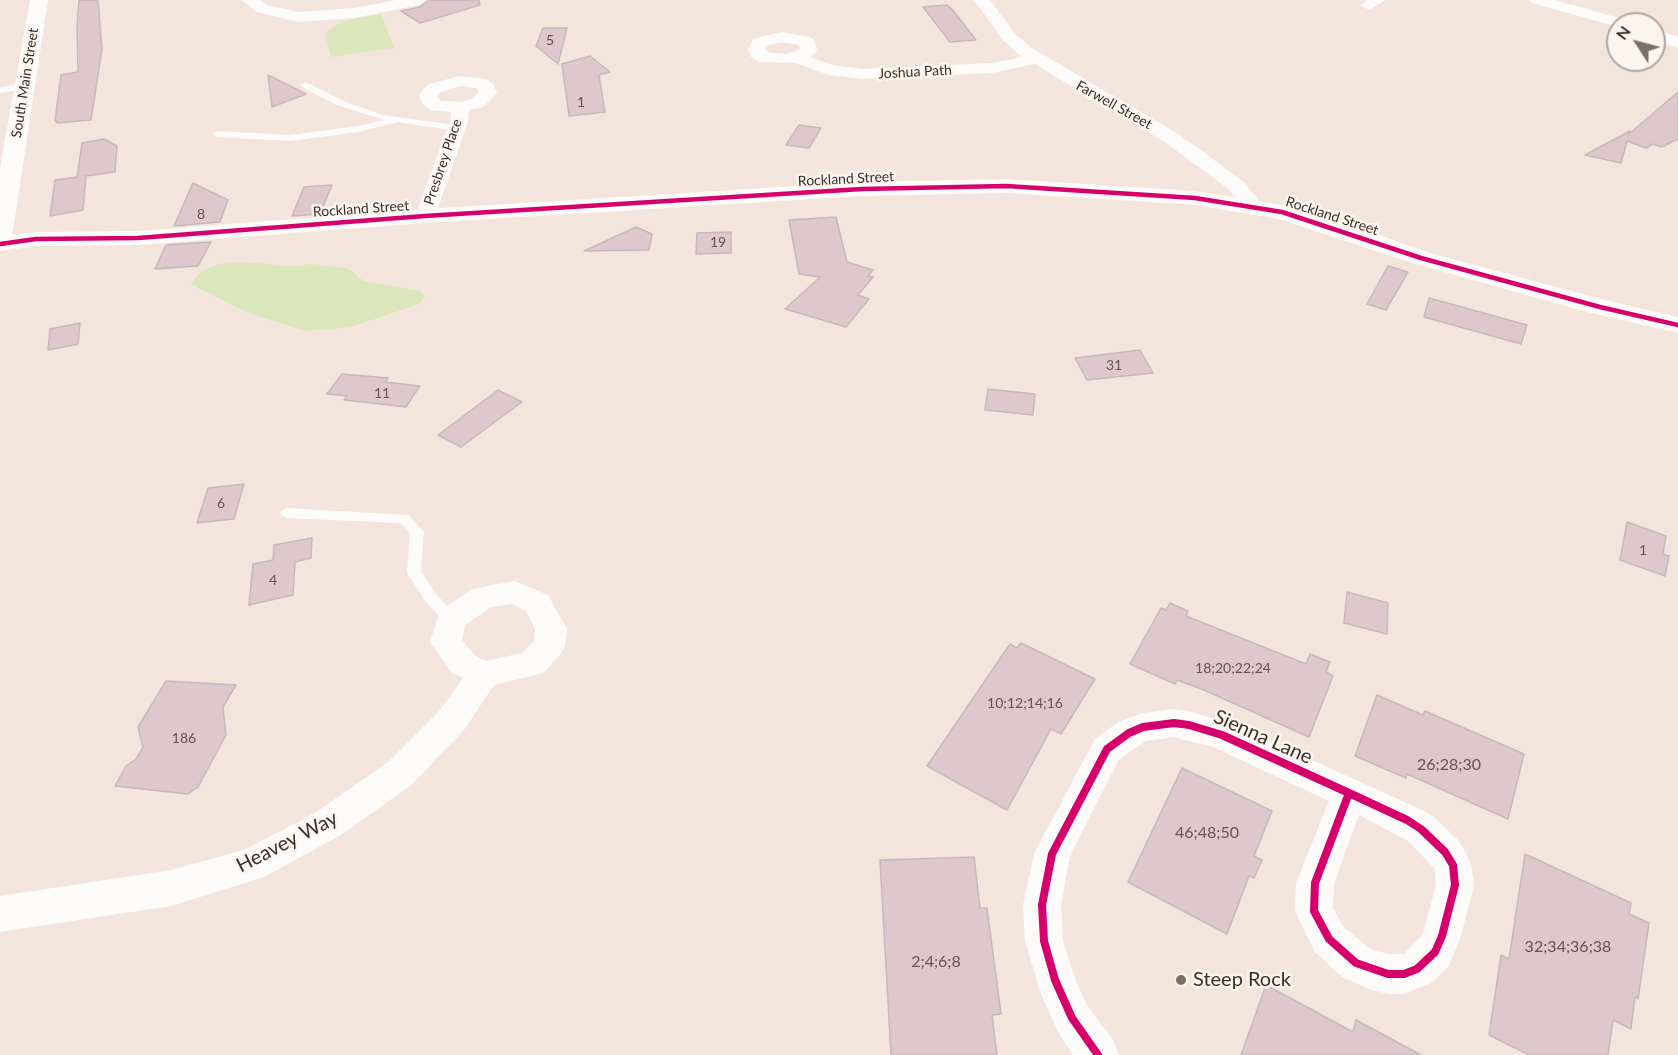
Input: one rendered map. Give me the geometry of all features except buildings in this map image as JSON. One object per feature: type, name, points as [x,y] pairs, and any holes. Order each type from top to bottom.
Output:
[{"type":"street","name":"South Main Street","points":[[0,237],[5,173],[24,87],[39,0]]},
{"type":"street","points":[[250,0],[262,9],[299,17],[354,13],[419,0]]},
{"type":"street","name":"Farwell Street","points":[[982,0],[1009,37],[1035,59],[1173,139],[1237,186],[1250,205]]},
{"type":"street","points":[[1537,0],[1606,19]]},
{"type":"street","name":"Joshua Path","points":[[797,58],[828,70],[863,74],[992,68],[1035,59]]},
{"type":"street","name":"Presbrey Place","points":[[425,216],[456,128],[460,107]]},
{"type":"street","name":"Rockland Street","points":[[0,244],[36,239],[138,238],[425,216],[862,189],[978,186],[1195,198],[1250,205],[1308,219],[1421,258],[1600,308],[1678,325]]},
{"type":"street","points":[[515,592],[537,603],[551,629],[549,646],[532,664],[484,674],[463,664],[446,642],[451,619],[483,597],[515,592]]},
{"type":"street","name":"Heavey Way","points":[[0,914],[171,888],[251,865],[328,824],[399,774],[452,720],[484,674]]},
{"type":"street","name":"Sienna Lane","points":[[1098,1055],[1072,1018],[1055,980],[1044,941],[1042,904],[1052,854],[1107,749],[1129,733],[1143,727],[1173,723],[1189,725],[1222,735],[1407,820],[1421,829],[1445,852],[1453,865],[1455,885],[1436,952],[1417,969],[1404,974],[1388,974],[1356,963],[1329,939],[1314,912],[1313,897],[1316,883],[1348,793]]},
{"type":"lane","points":[[305,85],[340,103],[395,120],[456,128]]},
{"type":"lane","points":[[0,90],[24,87]]},
{"type":"lane","points":[[217,134],[290,138],[358,129],[395,120]]},
{"type":"lane","points":[[286,513],[404,518],[417,532],[414,572],[431,598],[451,619]]},
{"type":"green space","points":[[381,14],[394,48],[331,57],[325,33],[343,21]]},
{"type":"green space","points":[[223,263],[293,266],[312,264],[347,268],[364,281],[420,291],[425,297],[419,304],[351,327],[305,331],[248,313],[191,284],[202,270]]},
{"type":"cycle path","points":[[0,244],[36,239],[138,238],[425,216],[862,189],[1006,186],[1195,198],[1282,212],[1421,258],[1600,307],[1678,325]]},
{"type":"cycle path","points":[[1098,1055],[1072,1018],[1055,980],[1044,941],[1042,905],[1052,854],[1107,749],[1129,733],[1143,727],[1174,723],[1189,725],[1222,735],[1407,820],[1421,829],[1445,852],[1453,865],[1455,885],[1442,936],[1435,952],[1417,969],[1404,974],[1388,974],[1356,963],[1329,939],[1314,911],[1315,883],[1349,793]]},
{"type":"place","name":"Steep Rock","points":[[1181,980]]}]
